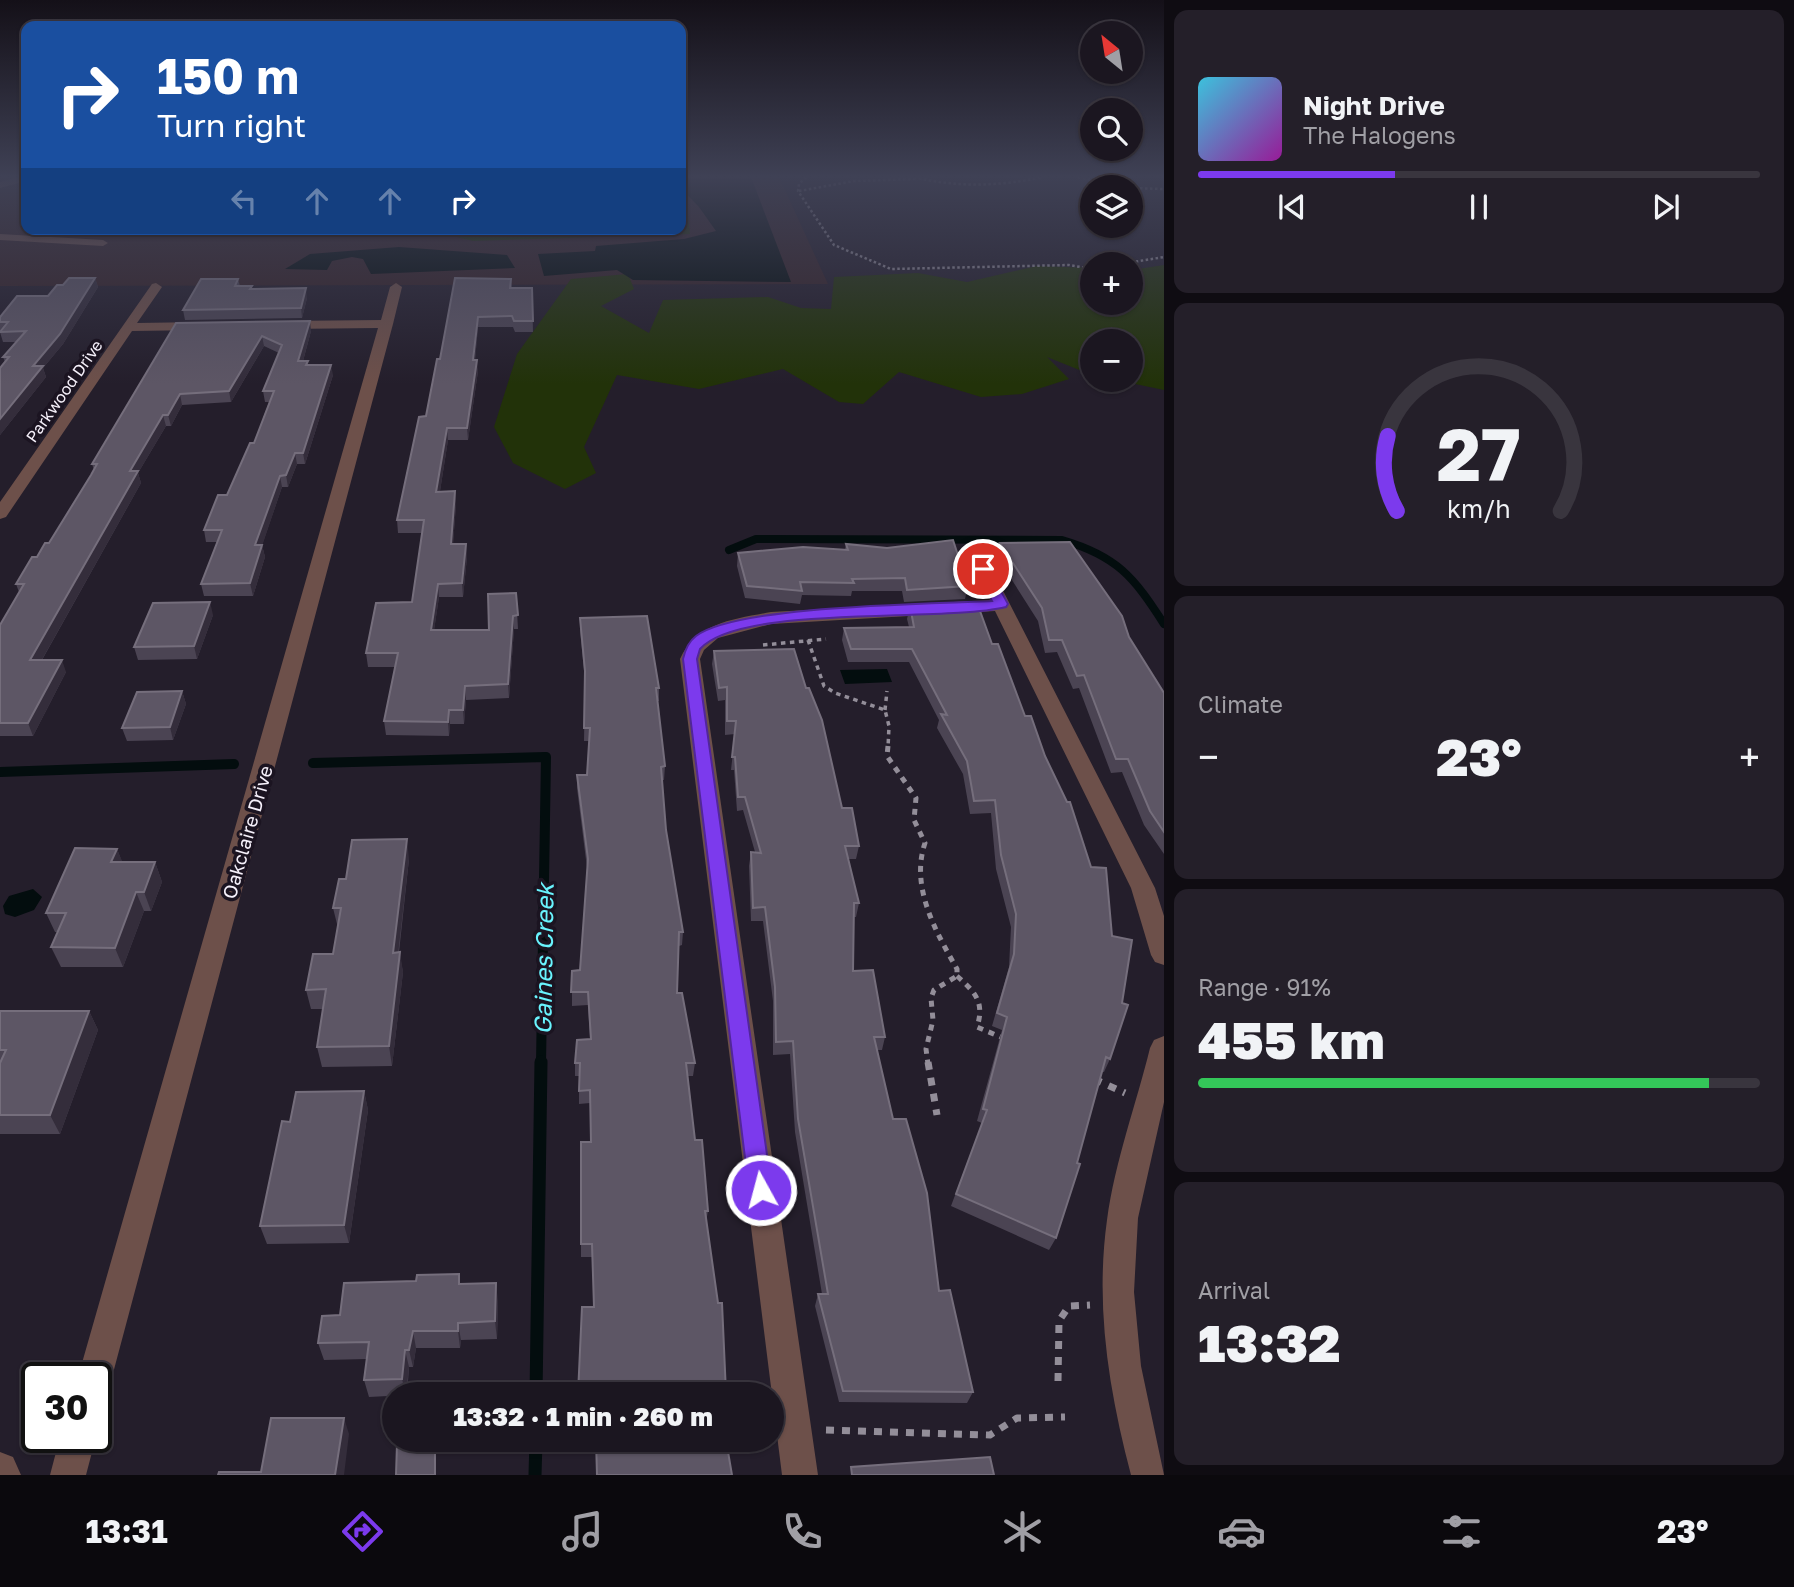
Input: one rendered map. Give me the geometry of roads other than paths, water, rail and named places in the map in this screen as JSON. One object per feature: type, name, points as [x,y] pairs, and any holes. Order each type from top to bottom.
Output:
[{"type":"street","name":"Parkwood Drive","points":[[0,514],[156,287]]},
{"type":"street","name":"Oakclaire Drive","points":[[99,1362],[396,287]]},
{"type":"street","points":[[265,325],[387,324]]},
{"type":"street","points":[[130,327],[211,326]]},
{"type":"street","points":[[983,569],[1143,888],[1164,955]]},
{"type":"street","points":[[800,1475],[690,659],[693,648],[701,639],[741,624],[771,618],[1001,604]]},
{"type":"street","points":[[1149,1475],[1135,1426],[1118,1312],[1120,1234],[1129,1180],[1164,1048]]},
{"type":"street","points":[[68,1475],[74,1453]]},
{"type":"street","points":[[0,1470],[3,1475]]},
{"type":"waterway","points":[[729,550],[756,539],[1062,540],[1097,553],[1122,570],[1143,593],[1164,624]]},
{"type":"waterway","name":"Gaines Creek","points":[[313,763],[546,757],[541,1064]]},
{"type":"waterway","name":"Gaines Creek","points":[[0,772],[234,764]]},
{"type":"waterway","name":"Gaines Creek","points":[[536,1382],[541,1062]]},
{"type":"waterway","name":"Gaines Creek","points":[[535,1475],[536,1452]]}]
